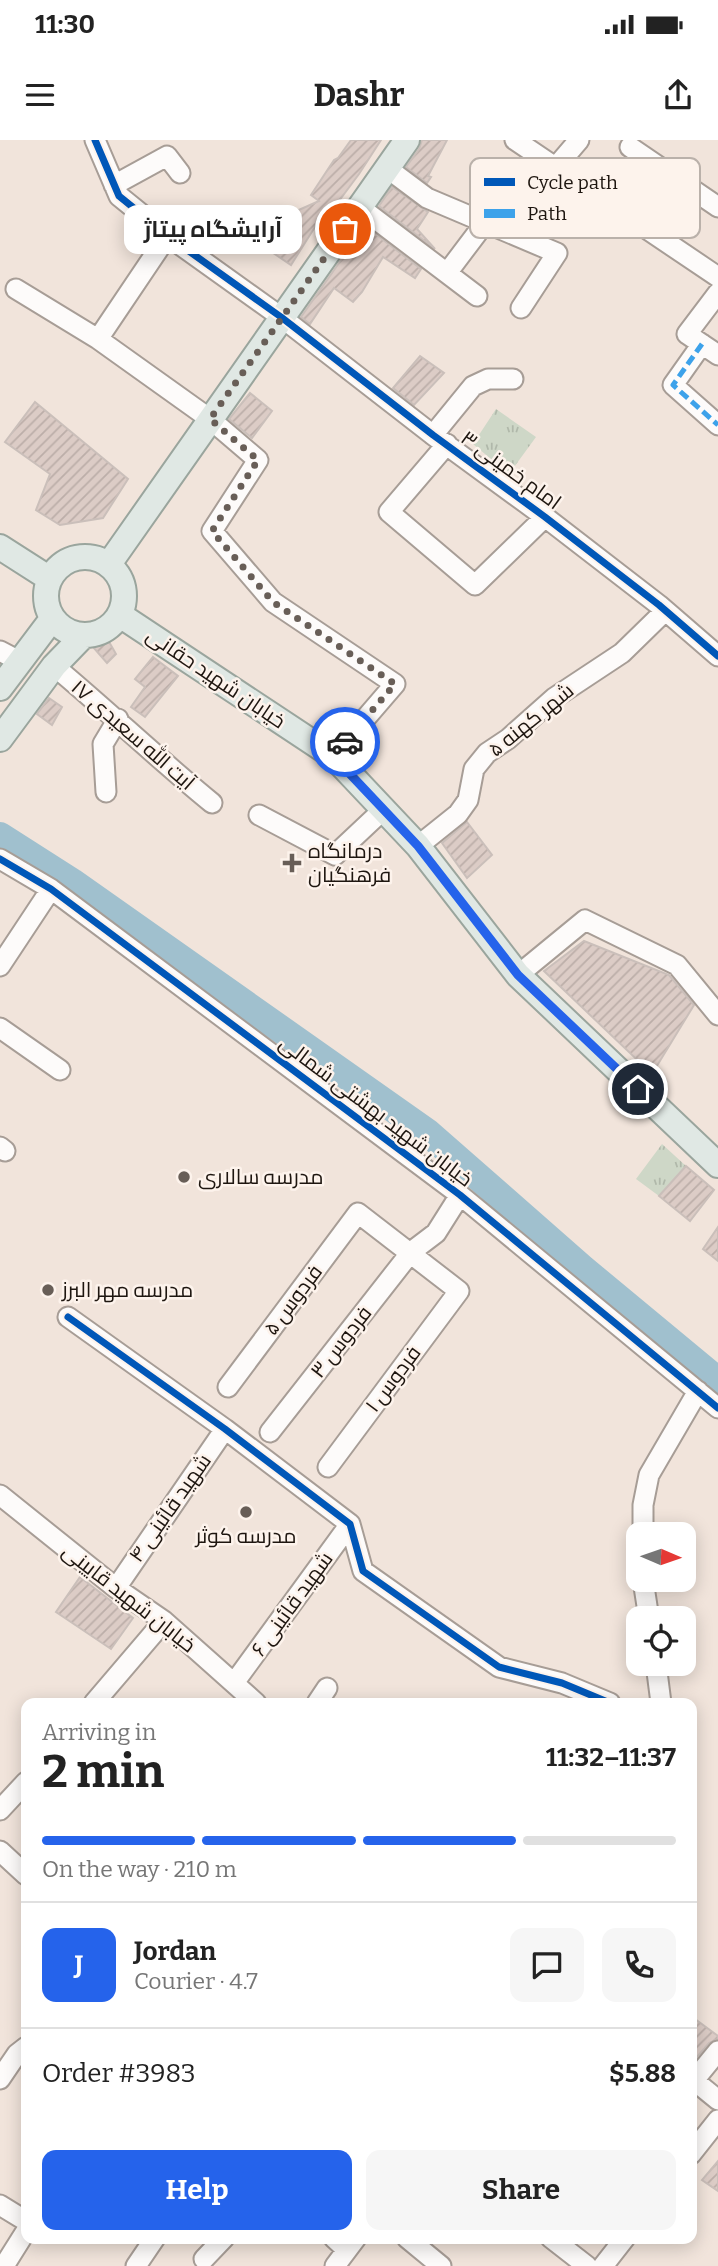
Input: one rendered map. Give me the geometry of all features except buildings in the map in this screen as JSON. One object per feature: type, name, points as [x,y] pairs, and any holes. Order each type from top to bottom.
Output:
[{"type":"main road","points":[[109,564],[407,140]]},
{"type":"main road","points":[[0,547],[50,579]]},
{"type":"main road","points":[[86,557],[109,564],[121,581],[124,592],[120,615],[114,624],[105,631],[83,636],[71,634],[61,628],[52,619],[46,599],[50,579],[65,563],[75,558],[86,557]]},
{"type":"main road","name":"خیابان شهید حقانی","points":[[120,615],[333,756],[418,846],[518,975],[718,1166]]},
{"type":"main road","points":[[0,688],[10,656],[52,619]]},
{"type":"main road","points":[[0,739],[54,666],[83,636]]},
{"type":"street","name":"امام خمینی ۳","points":[[95,140],[119,196],[545,517],[718,656]]},
{"type":"street","points":[[515,140],[542,158]]},
{"type":"street","points":[[564,158],[579,140]]},
{"type":"street","points":[[630,147],[646,158]]},
{"type":"street","points":[[114,185],[167,156],[180,173]]},
{"type":"street","points":[[387,168],[427,198],[470,218]]},
{"type":"street","points":[[700,195],[718,207]]},
{"type":"street","points":[[361,208],[478,296]]},
{"type":"street","points":[[97,340],[168,235]]},
{"type":"street","points":[[447,273],[473,238]]},
{"type":"street","points":[[519,238],[557,253],[521,308]]},
{"type":"street","points":[[661,238],[718,277]]},
{"type":"street","points":[[16,289],[97,340],[210,419],[258,460],[212,531],[273,602],[395,684],[333,756]]},
{"type":"street","points":[[718,293],[687,334],[710,350],[673,385],[718,425]]},
{"type":"street","points":[[513,379],[488,379],[473,386],[440,440],[389,512],[475,585],[545,517]]},
{"type":"street","name":"شهر کهنه ۵","points":[[418,846],[458,814],[468,800],[474,769],[487,753],[508,739],[554,698],[622,653],[665,611]]},
{"type":"street","name":"آیت الله سعیدی ۱۷","points":[[54,666],[118,719],[143,746],[212,803]]},
{"type":"street","points":[[106,792],[103,744],[118,719]]},
{"type":"street","points":[[260,815],[335,855],[384,809]]},
{"type":"street","name":"خیابان شهید بهشتی شمالی","points":[[0,859],[51,890],[460,1195],[718,1408]]},
{"type":"street","points":[[0,966],[51,890]]},
{"type":"street","points":[[518,975],[585,920],[677,965],[718,1015]]},
{"type":"street","points":[[0,1028],[60,1070]]},
{"type":"street","name":"فردوس ۳","points":[[270,1432],[411,1252],[436,1233],[460,1195]]},
{"type":"street","name":"فردوس ۵","points":[[228,1387],[358,1213],[411,1252]]},
{"type":"street","name":"فردوس ۱","points":[[328,1468],[459,1291],[411,1252]]},
{"type":"street","points":[[68,1317],[225,1429],[350,1524],[363,1571],[499,1667],[562,1683],[598,1698]]},
{"type":"street","points":[[643,1522],[643,1505],[649,1475],[698,1391]]},
{"type":"street","name":"شهید قائینی ۴","points":[[116,1588],[225,1429]]},
{"type":"street","name":"خیابان شهید قایینی","points":[[0,1495],[116,1588],[163,1621],[250,1698]]},
{"type":"street","name":"شهید قائینی ۶","points":[[234,1684],[350,1524]]},
{"type":"street","points":[[98,1698],[163,1621]]},
{"type":"street","points":[[658,1676],[660,1698]]},
{"type":"street","points":[[0,1810],[21,1787]]},
{"type":"street","points":[[0,1850],[21,1870]]},
{"type":"street","points":[[0,2078],[21,2051]]},
{"type":"street","points":[[697,2076],[718,2051]]},
{"type":"street","points":[[697,2084],[718,2100]]},
{"type":"street","points":[[697,2146],[718,2120]]},
{"type":"street","points":[[0,2205],[21,2218]]},
{"type":"street","points":[[4,2266],[21,2239]]},
{"type":"street","points":[[136,2266],[151,2244]]},
{"type":"street","points":[[204,2259],[218,2244]]},
{"type":"street","points":[[414,2244],[441,2266]]},
{"type":"street","points":[[559,2244],[587,2266]]},
{"type":"street","points":[[603,2266],[620,2244]]},
{"type":"green space","points":[[496,409],[536,437],[509,474],[473,444]]},
{"type":"green space","points":[[662,1144],[686,1166],[659,1196],[636,1179]]},
{"type":"waterway","points":[[0,836],[72,882],[428,1133],[583,1269],[718,1381]]},
{"type":"marked path","points":[[702,344],[673,385],[718,425]]},
{"type":"cycle path","points":[[95,140],[119,196],[172,239],[281,317],[433,435],[545,517],[659,605],[718,656]]},
{"type":"cycle path","points":[[0,859],[51,889],[460,1195],[718,1408]]},
{"type":"cycle path","points":[[68,1317],[225,1429],[350,1524],[363,1571],[499,1667],[562,1683],[598,1698]]},
{"type":"way so far","points":[[345,229],[210,419],[258,460],[212,531],[273,602],[395,684],[345,742]]},
{"type":"place","name":"آرایشگاه پیتاژ","points":[[345,229]]},
{"type":"place","name":"درمانگاه فرهنگیان","points":[[292,863]]},
{"type":"place","name":"مدرسه سالاری","points":[[184,1177]]},
{"type":"place","name":"مدرسه مهر البرز","points":[[48,1290]]},
{"type":"place","name":"مدرسه کوثر","points":[[246,1512]]},
{"type":"route","points":[[345,742],[333,756],[418,846],[518,975],[638,1089]]}]
